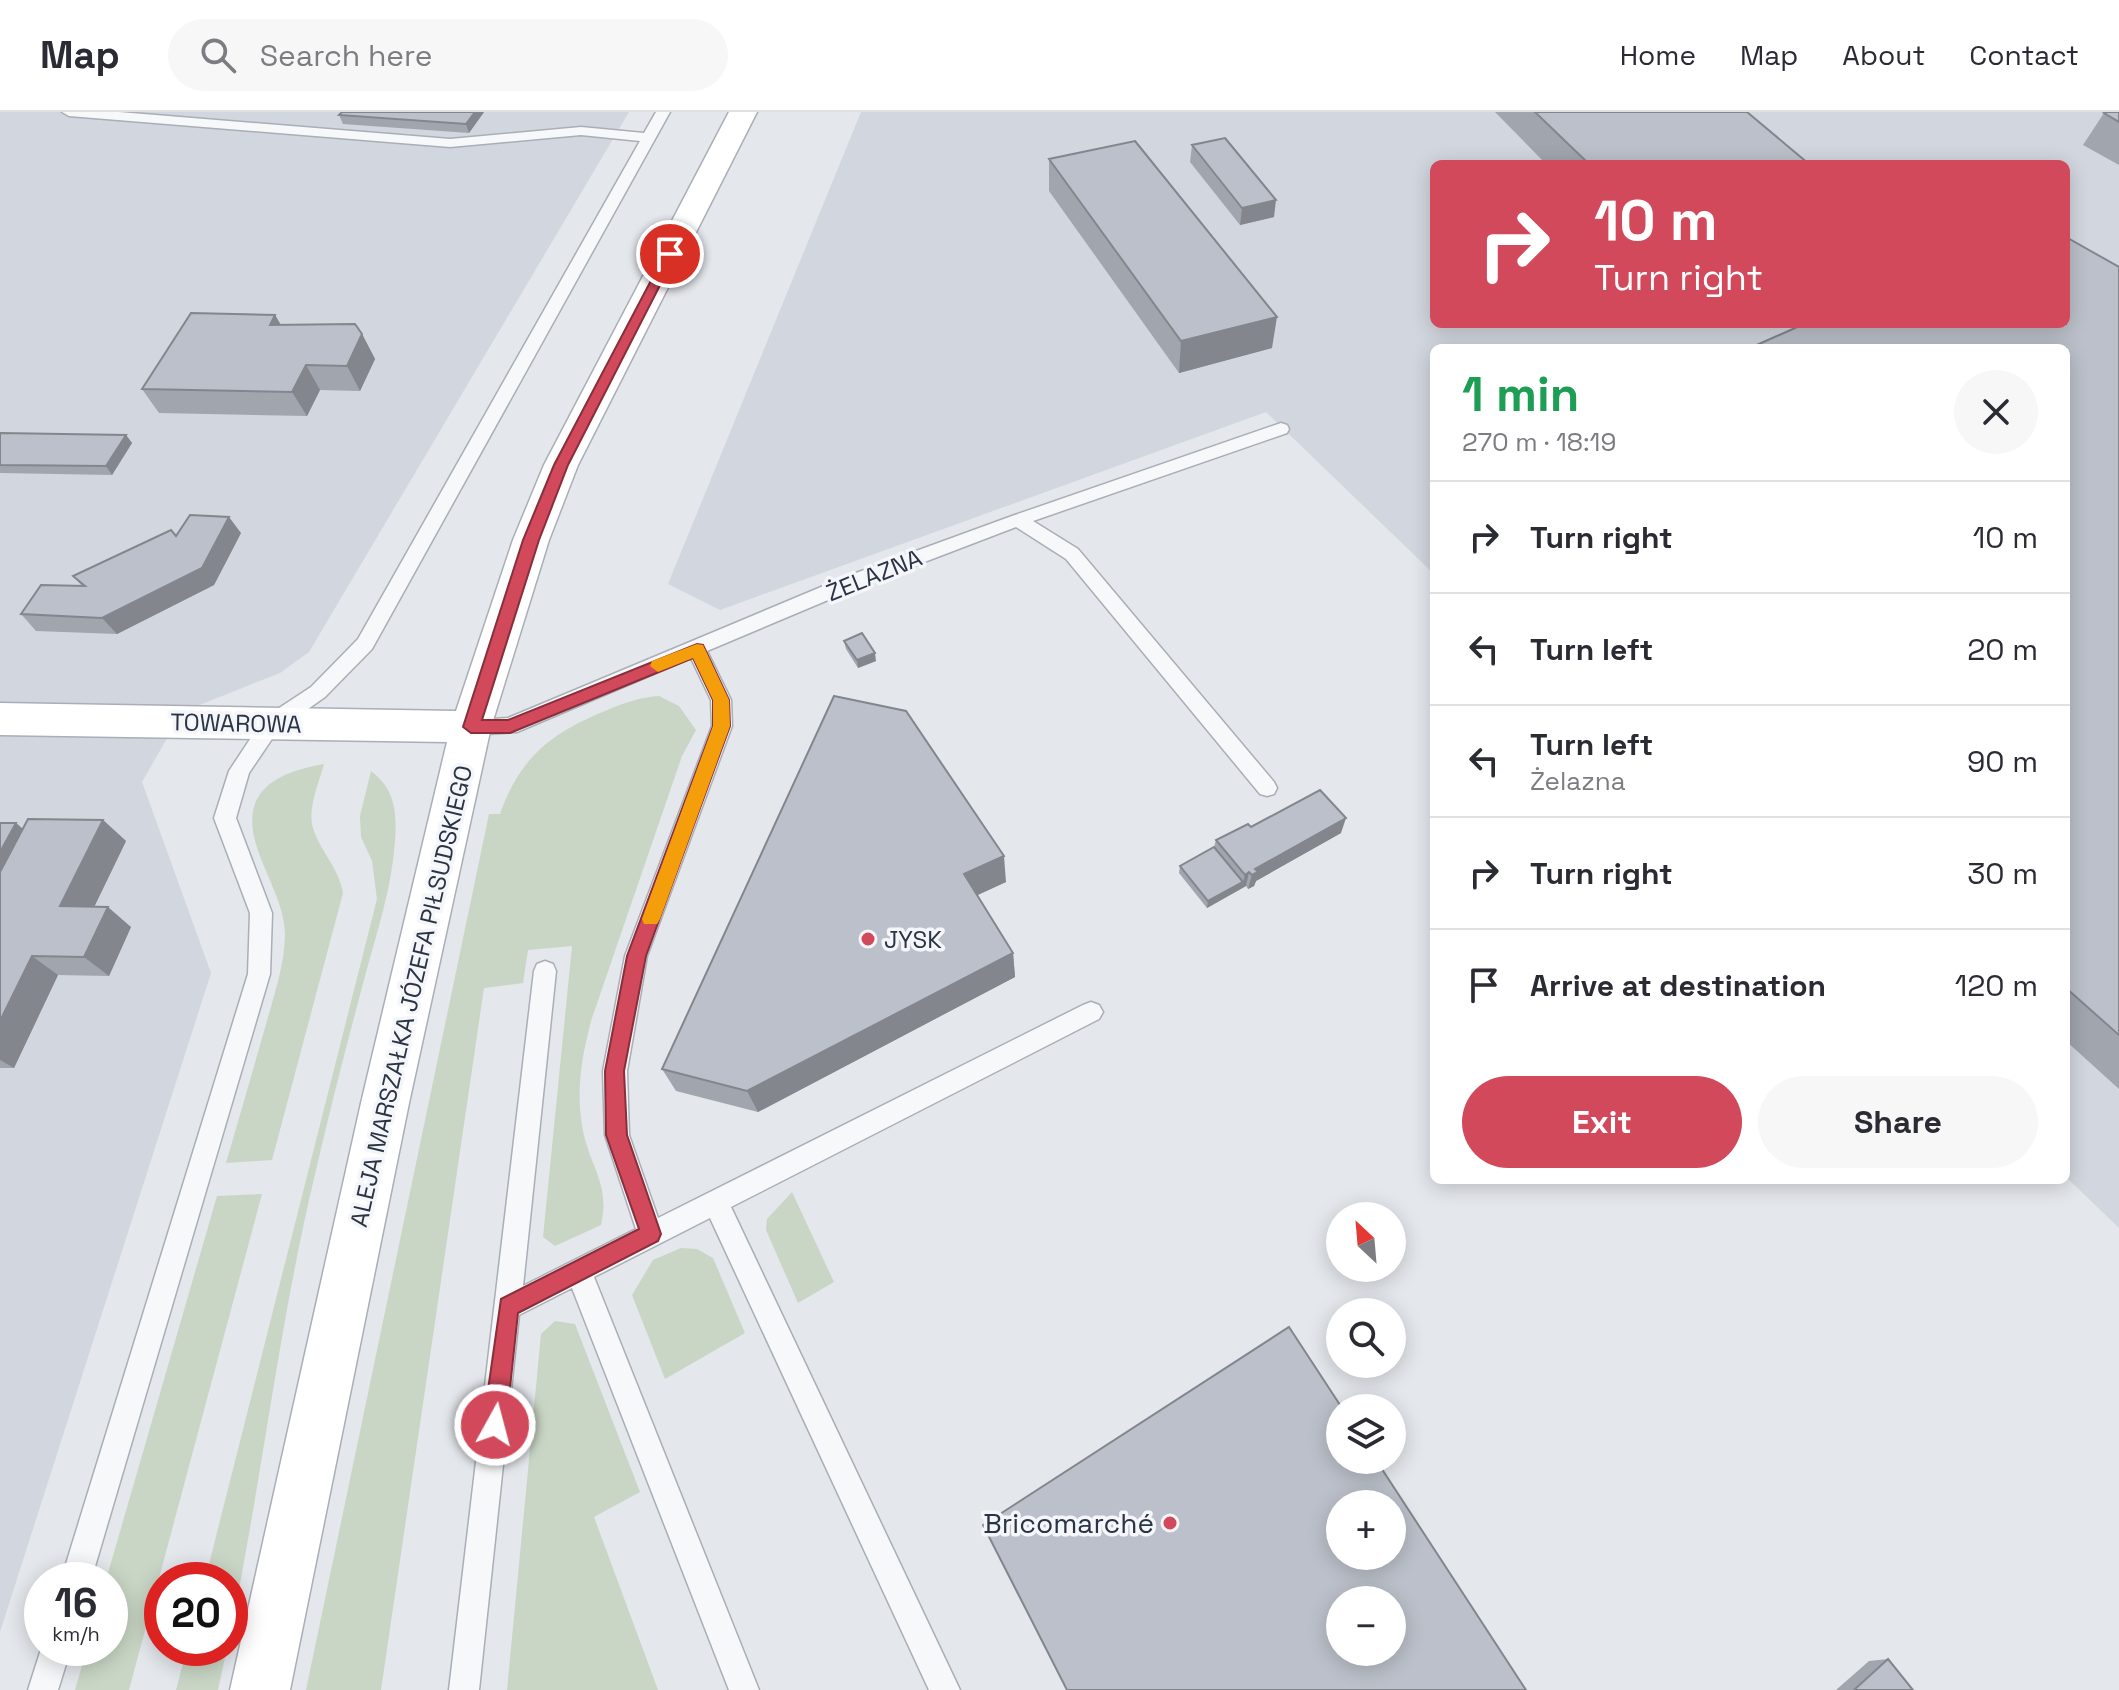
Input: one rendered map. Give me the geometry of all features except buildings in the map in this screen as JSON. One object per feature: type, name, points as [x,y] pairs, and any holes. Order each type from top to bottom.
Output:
[{"type":"main road","name":"ALEJA MARSZAŁKA JÓZEFA PIŁSUDSKIEGO","points":[[260,1690],[385,1103],[471,727],[531,540],[561,465],[743,112]]},
{"type":"main road","name":"TOWAROWA","points":[[0,719],[471,727]]},
{"type":"lane","points":[[69,112],[450,143],[581,131],[649,138]]},
{"type":"lane","points":[[81,1562],[259,974],[261,913],[225,818],[239,771],[271,724],[318,692],[365,644],[663,112]]},
{"type":"lane","name":"ŻELAZNA","points":[[471,727],[510,726],[697,650],[852,582],[1018,520],[1281,429]]},
{"type":"lane","points":[[1018,520],[1072,554],[1267,788]]},
{"type":"lane","points":[[651,1234],[617,1135],[615,1071],[636,956],[722,726],[721,700],[697,650]]},
{"type":"lane","points":[[464,1690],[545,971]]},
{"type":"lane","points":[[508,1307],[1091,1012]]},
{"type":"lane","points":[[715,1201],[945,1690]]},
{"type":"lane","points":[[578,1270],[744,1690]]},
{"type":"lane","points":[[43,1690],[50,1666]]},
{"type":"shaded area","points":[[0,112],[629,112],[309,652],[280,673],[182,712],[142,782],[211,973],[0,1632]]},
{"type":"shaded area","points":[[861,112],[2119,112],[2119,1228],[2070,1181],[2070,344],[1430,344],[1430,570],[1266,412],[720,610],[668,584]]},
{"type":"green space","points":[[659,696],[679,706],[696,730],[682,756],[591,1021],[585,1047],[580,1112],[585,1139],[601,1185],[601,1225],[555,1246],[543,1237],[572,946],[528,950],[523,983],[484,988],[381,1690],[306,1690],[489,814],[500,814],[526,764],[565,730],[600,713],[636,700]]},
{"type":"green space","points":[[324,764],[311,813],[313,828],[338,876],[343,893],[272,1160],[226,1163],[275,993],[285,933],[279,902],[255,840],[253,811],[263,791],[280,777]]},
{"type":"green space","points":[[371,771],[390,793],[395,811],[391,875],[303,1228],[244,1562],[210,1562],[377,899],[372,861],[361,837],[360,816]]},
{"type":"green space","points":[[792,1192],[834,1282],[798,1303],[766,1230],[767,1219]]},
{"type":"green space","points":[[262,1194],[163,1562],[144,1562],[144,1634],[129,1690],[75,1690],[82,1666],[128,1666],[128,1562],[111,1562],[217,1196]]},
{"type":"green space","points":[[681,1248],[697,1249],[713,1258],[745,1333],[665,1379],[632,1295],[653,1260]]},
{"type":"green space","points":[[555,1321],[575,1324],[640,1492],[594,1517],[658,1690],[507,1690],[541,1334]]},
{"type":"green space","points":[[182,1666],[223,1666],[218,1690],[176,1690]]},
{"type":"slow traffic","points":[[651,919],[722,726],[721,700],[697,650],[658,666]]},
{"type":"place","name":"JYSK","points":[[868,939]]},
{"type":"place","name":"Bricomarché","points":[[1170,1523]]},
{"type":"route","points":[[495,1425],[508,1307],[651,1234],[617,1135],[615,1071],[636,956],[722,726],[721,700],[697,650],[510,726],[471,727],[531,540],[561,465],[670,254]]}]
